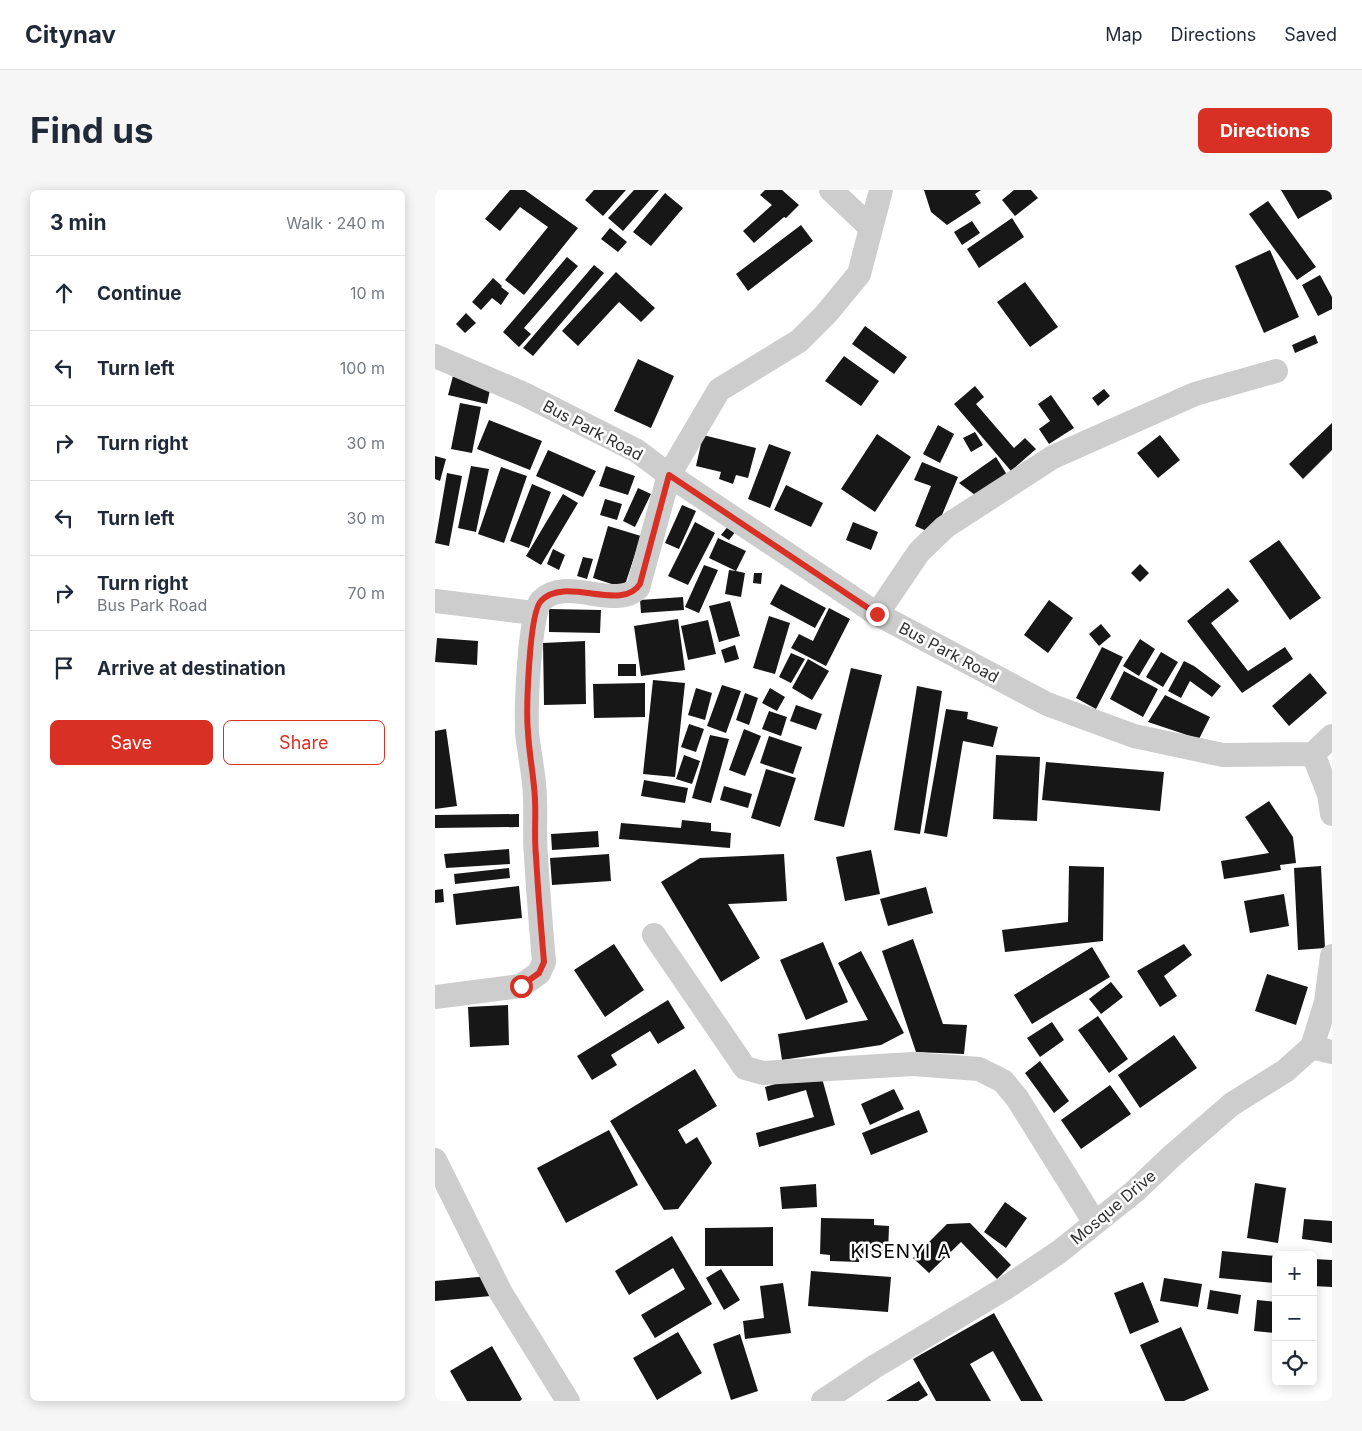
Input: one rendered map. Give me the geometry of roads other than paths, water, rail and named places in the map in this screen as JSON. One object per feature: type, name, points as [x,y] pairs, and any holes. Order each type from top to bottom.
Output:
[{"type":"street","points":[[831,190],[871,227]]},
{"type":"street","points":[[435,997],[521,986],[539,973],[544,962],[535,854],[535,798],[527,730],[531,645],[535,613],[541,600],[558,591],[615,596],[636,590],[640,584],[669,475],[719,390],[799,341],[826,314],[859,274],[881,190]]},
{"type":"street","name":"Bus Park Road","points":[[435,356],[524,394],[637,451],[669,475],[877,614],[1047,704],[1134,736],[1223,755],[1313,754]]},
{"type":"street","points":[[877,614],[919,552],[945,527],[1053,457],[1195,394],[1276,371]]},
{"type":"street","points":[[435,602],[535,613]]},
{"type":"street","points":[[1332,736],[1313,754],[1329,794],[1332,814]]},
{"type":"street","points":[[654,935],[745,1068],[763,1073],[913,1064],[979,1069],[1003,1081],[1017,1098],[1095,1223]]},
{"type":"street","name":"Mosque Drive","points":[[823,1401],[1004,1289],[1059,1252],[1135,1192],[1173,1155],[1232,1104],[1322,1050],[1332,956]]},
{"type":"street","points":[[435,1160],[501,1294],[569,1401]]},
{"type":"district","name":"KISENYI A","points":[[901,1251]]}]
